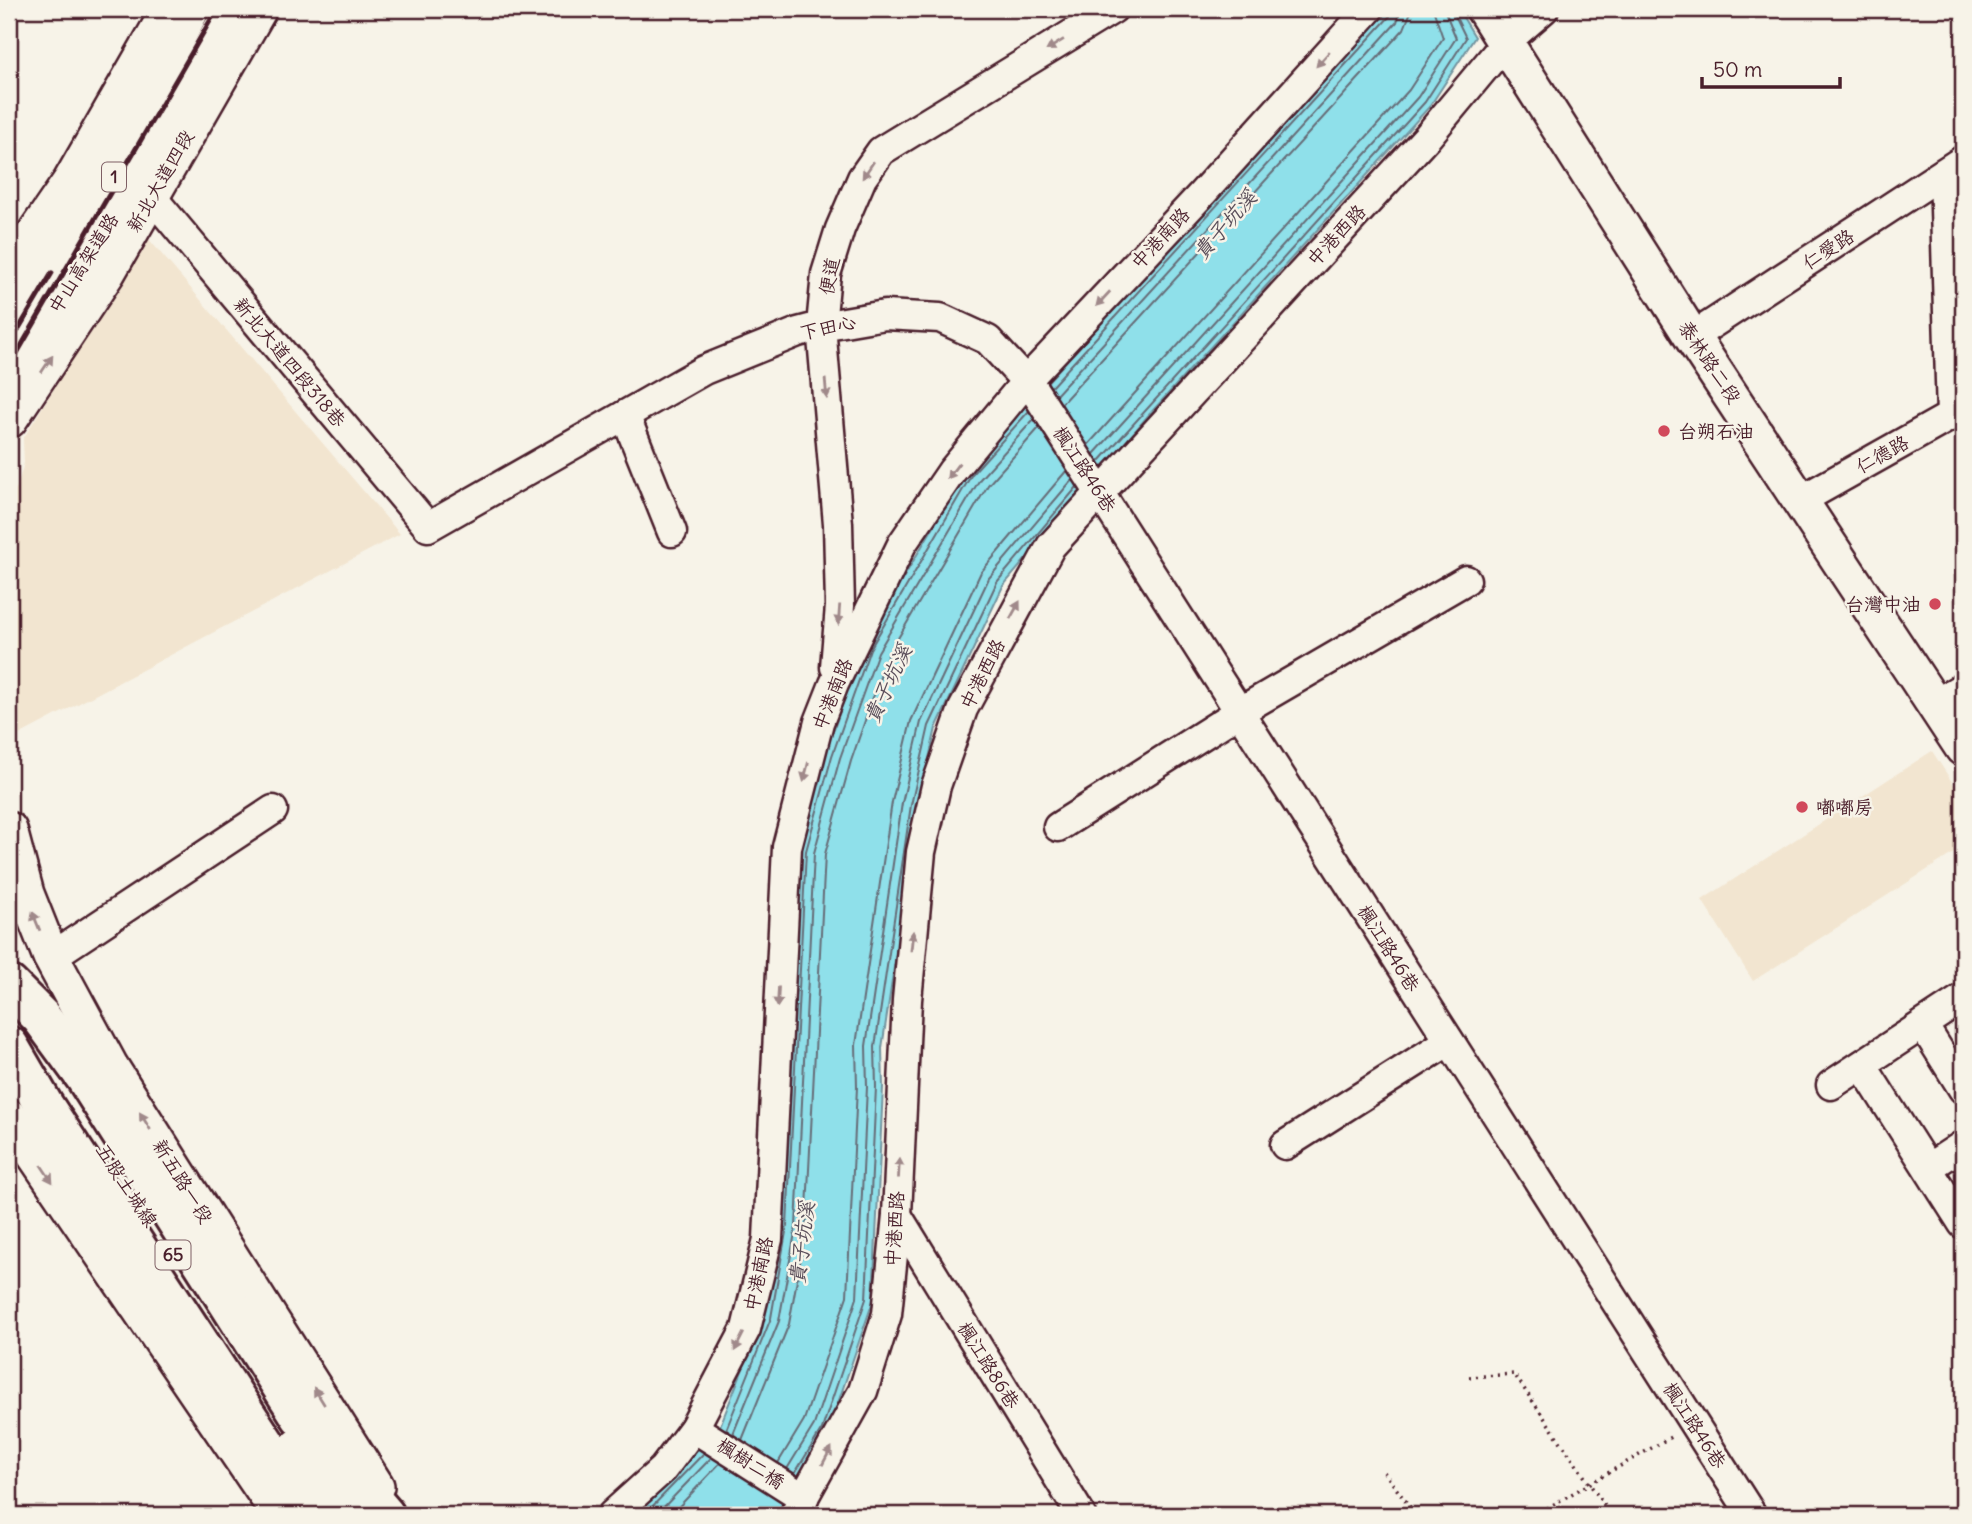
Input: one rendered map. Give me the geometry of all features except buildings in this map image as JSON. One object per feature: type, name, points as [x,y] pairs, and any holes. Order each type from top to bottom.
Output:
[{"type":"highway","name":"中山高架道路","points":[[9,368],[47,319],[89,256],[153,115],[190,9]]},
{"type":"highway","points":[[153,115],[201,9]]},
{"type":"highway","points":[[153,115],[228,9]]},
{"type":"highway","name":"中山高架道路","points":[[9,312],[60,238],[236,9]]},
{"type":"highway","points":[[9,985],[41,1017],[85,1077],[301,1417],[385,1515]]},
{"type":"highway","name":"五股土城線","points":[[9,992],[66,1092],[344,1515]]},
{"type":"highway","name":"五股土城線","points":[[9,1046],[51,1117],[312,1515]]},
{"type":"highway","points":[[9,1069],[138,1278],[253,1448],[291,1515]]},
{"type":"main road","name":"1","points":[[9,271],[20,243],[71,181],[170,9]]},
{"type":"main road","name":"1","points":[[9,339],[25,321],[57,274],[210,9]]},
{"type":"main road","name":"新北大道四段","points":[[9,420],[98,289],[259,9]]},
{"type":"main road","name":"泰林路二段","points":[[1495,25],[1692,337],[1801,500],[1949,696],[1963,748]]},
{"type":"main road","name":"新五路一段","points":[[9,830],[26,894],[51,957],[110,1066],[395,1515]]},
{"type":"main road","points":[[9,1117],[280,1515]]},
{"type":"street","name":"便道","points":[[834,684],[840,606],[838,524],[821,326],[827,274],[840,229],[862,178],[881,151],[1113,9]]},
{"type":"street","name":"中港南路","points":[[612,1515],[700,1431],[746,1329],[768,1239],[787,847],[819,722],[834,684],[902,544],[952,471],[1369,9]]},
{"type":"street","name":"中港西路","points":[[798,1502],[863,1391],[887,1314],[897,1215],[909,973],[921,852],[936,786],[963,709],[1051,546],[1097,488],[1137,449],[1428,136],[1495,25],[1544,9]]},
{"type":"street","name":"仁愛路","points":[[1692,337],[1954,167]]},
{"type":"street","points":[[1954,167],[1957,412]]},
{"type":"street","name":"新北大道四段318巷","points":[[151,196],[289,350],[428,527]]},
{"type":"street","name":"下田心","points":[[428,527],[704,369],[821,326],[885,315],[940,318],[988,340],[1031,384]]},
{"type":"street","name":"楓江路46巷","points":[[1031,384],[1752,1515]]},
{"type":"street","name":"仁德路","points":[[1801,500],[1957,412]]},
{"type":"street","points":[[625,415],[672,532]]},
{"type":"street","points":[[1058,827],[1240,712],[1466,580]]},
{"type":"street","points":[[51,957],[273,810]]},
{"type":"street","points":[[1832,1085],[1963,998]]},
{"type":"street","points":[[1923,1025],[1963,1089]]},
{"type":"street","points":[[1285,1145],[1449,1041]]},
{"type":"street","points":[[1862,1065],[1963,1224]]},
{"type":"street","points":[[1928,1168],[1963,1145]]},
{"type":"street","name":"楓江路86巷","points":[[897,1215],[1081,1515]]},
{"type":"street","name":"楓樹二橋","points":[[700,1431],[798,1502]]},
{"type":"path","points":[[1469,1377],[1514,1374],[1611,1515]]},
{"type":"path","points":[[1535,1515],[1694,1424]]},
{"type":"path","points":[[1384,1472],[1416,1515]]},
{"type":"shaded area","points":[[147,237],[400,534],[17,736],[9,600],[9,497],[17,487],[24,463],[23,439]]},
{"type":"shaded area","points":[[1932,751],[1963,799],[1963,847],[1753,981],[1702,900]]},
{"type":"green space","points":[[1963,175],[1963,383],[1955,180]]},
{"type":"water","name":"貴子坑溪","points":[[1388,9],[1458,9],[1475,37],[1430,106],[1147,417],[1003,586],[936,728],[918,806],[882,1048],[883,1087],[873,1301],[828,1432],[777,1515],[634,1515],[720,1426],[764,1316],[780,1224],[799,850],[825,754],[863,646],[967,470]]},
{"type":"railway","points":[[9,367],[217,9]]},
{"type":"railway","points":[[9,345],[52,273]]},
{"type":"place","name":"台朔石油","points":[[1664,431]]},
{"type":"place","name":"台灣中油","points":[[1935,604]]},
{"type":"place","name":"嘟嘟房","points":[[1802,807]]}]
